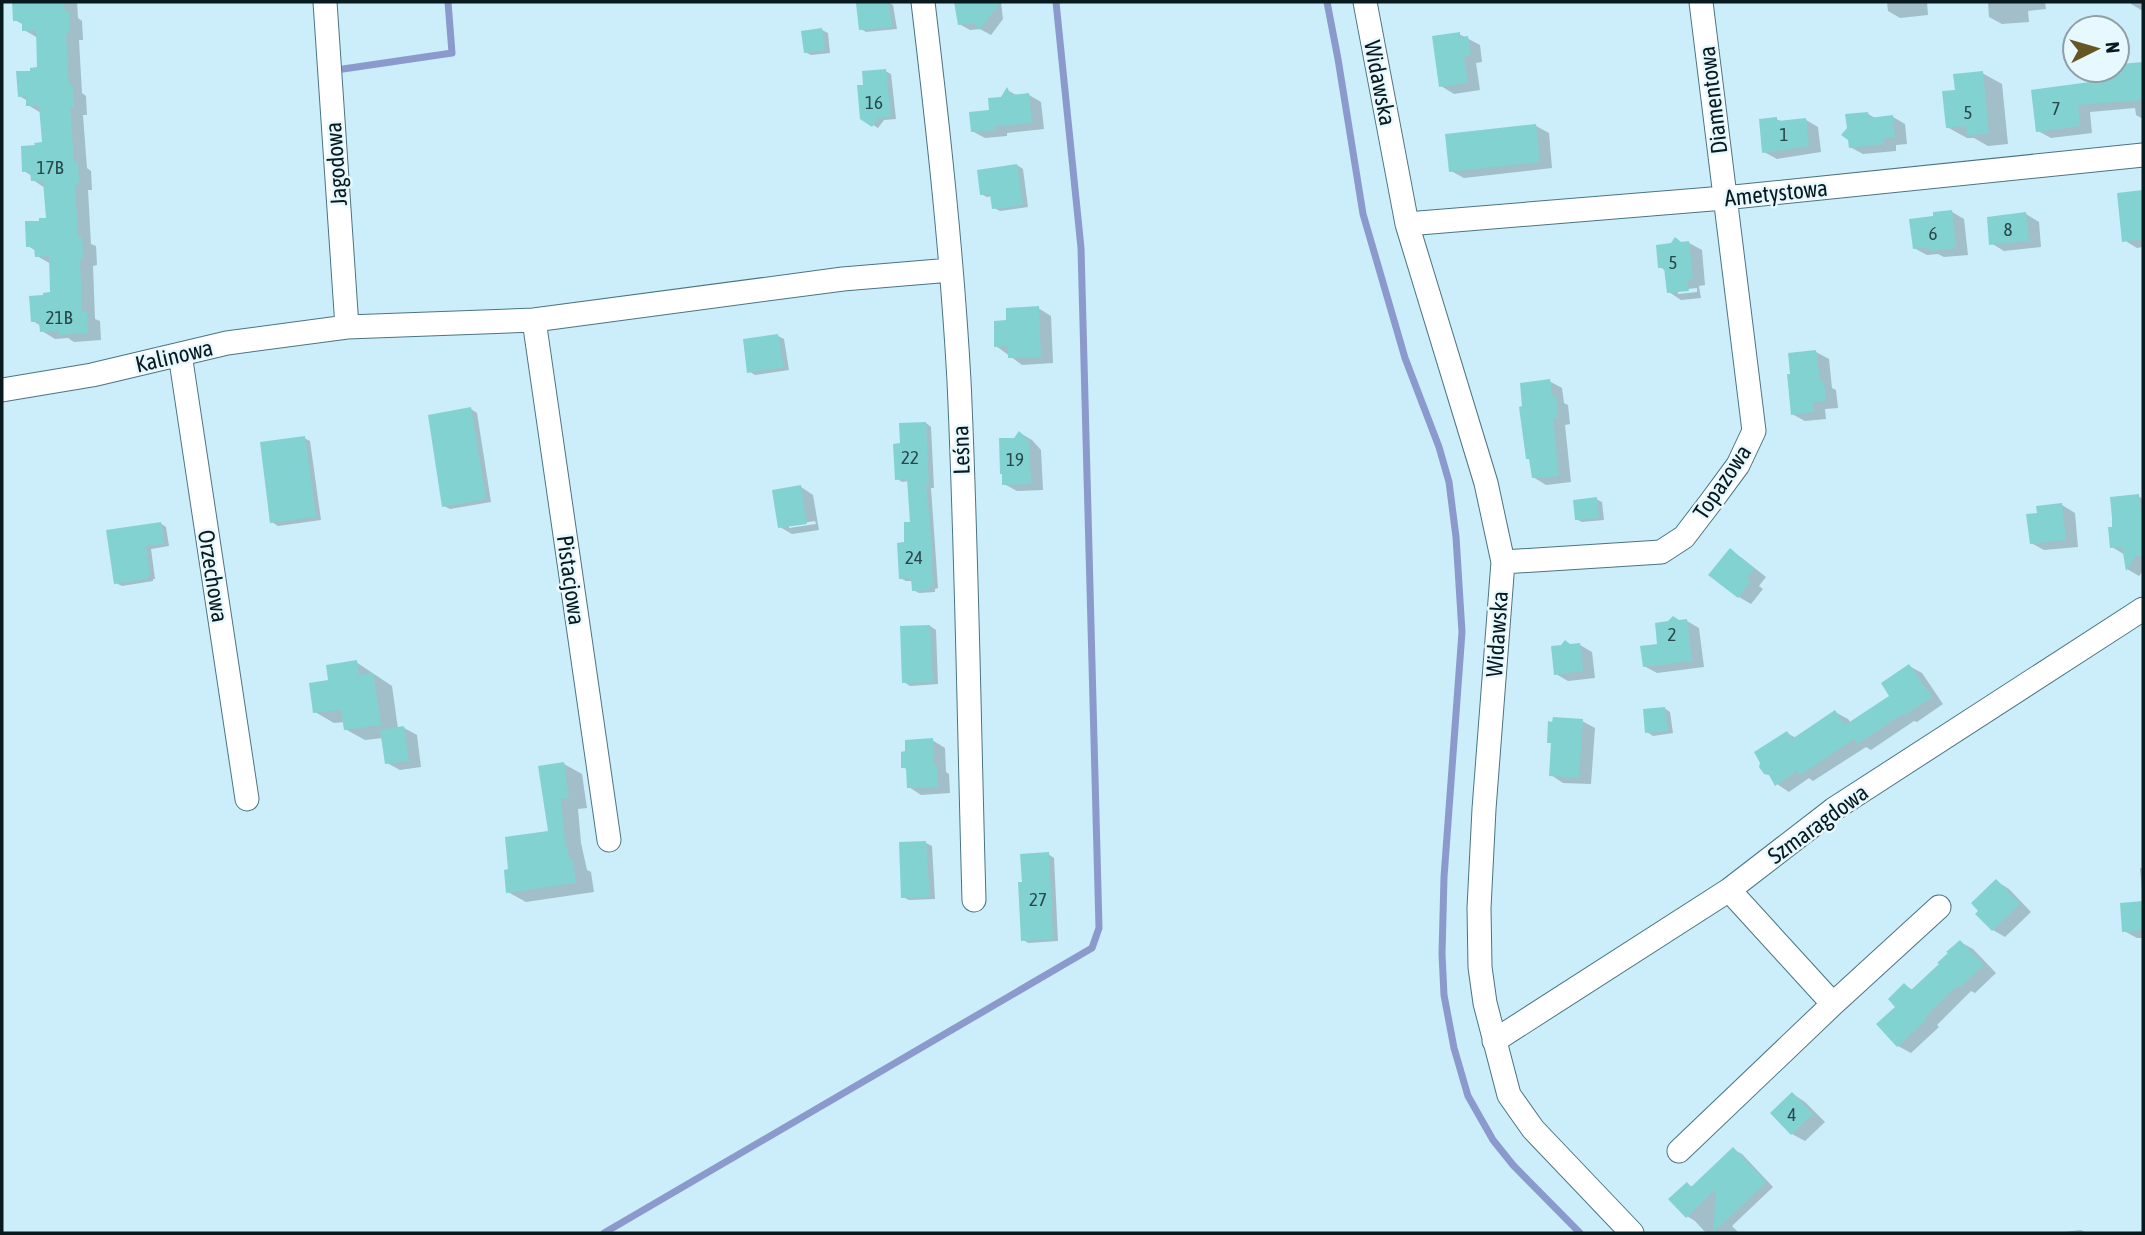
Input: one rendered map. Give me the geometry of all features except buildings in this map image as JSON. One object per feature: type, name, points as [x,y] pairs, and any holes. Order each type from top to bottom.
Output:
[{"type":"street","name":"Jagodowa","points":[[326,2],[347,327]]},
{"type":"street","name":"Leśna","points":[[923,2],[939,138],[959,382],[974,900]]},
{"type":"street","name":"Widawska","points":[[1364,2],[1407,224],[1486,483],[1503,562],[1479,908],[1480,967],[1485,1003],[1509,1095],[1533,1129],[1632,1233]]},
{"type":"street","name":"Diamentowa","points":[[1701,2],[1724,198]]},
{"type":"street","name":"Ametystowa","points":[[1407,224],[1724,198],[2143,155]]},
{"type":"street","name":"Topazowa","points":[[1503,562],[1661,552],[1684,537],[1738,465],[1754,431],[1724,198]]},
{"type":"street","name":"Kalinowa","points":[[2,390],[92,375],[227,343],[347,327],[534,320],[844,279],[951,270]]},
{"type":"street","name":"Pistacjowa","points":[[534,320],[609,840]]},
{"type":"street","name":"Orzechowa","points":[[180,354],[247,799]]},
{"type":"street","name":"Szmaragdowa","points":[[1494,1041],[1729,890],[1834,809],[2143,609]]},
{"type":"street","points":[[1729,890],[1833,1004]]},
{"type":"street","points":[[1679,1151],[1833,1004],[1940,907]]},
{"type":"waterway","points":[[343,69],[452,53],[448,2]]},
{"type":"waterway","points":[[604,1233],[1092,948],[1099,928],[1081,248],[1056,2]]},
{"type":"waterway","points":[[1327,2],[1363,214],[1405,358],[1439,447],[1449,482],[1456,537],[1462,632],[1444,877],[1442,954],[1444,995],[1454,1048],[1468,1096],[1493,1140],[1513,1165],[1580,1233]]}]
